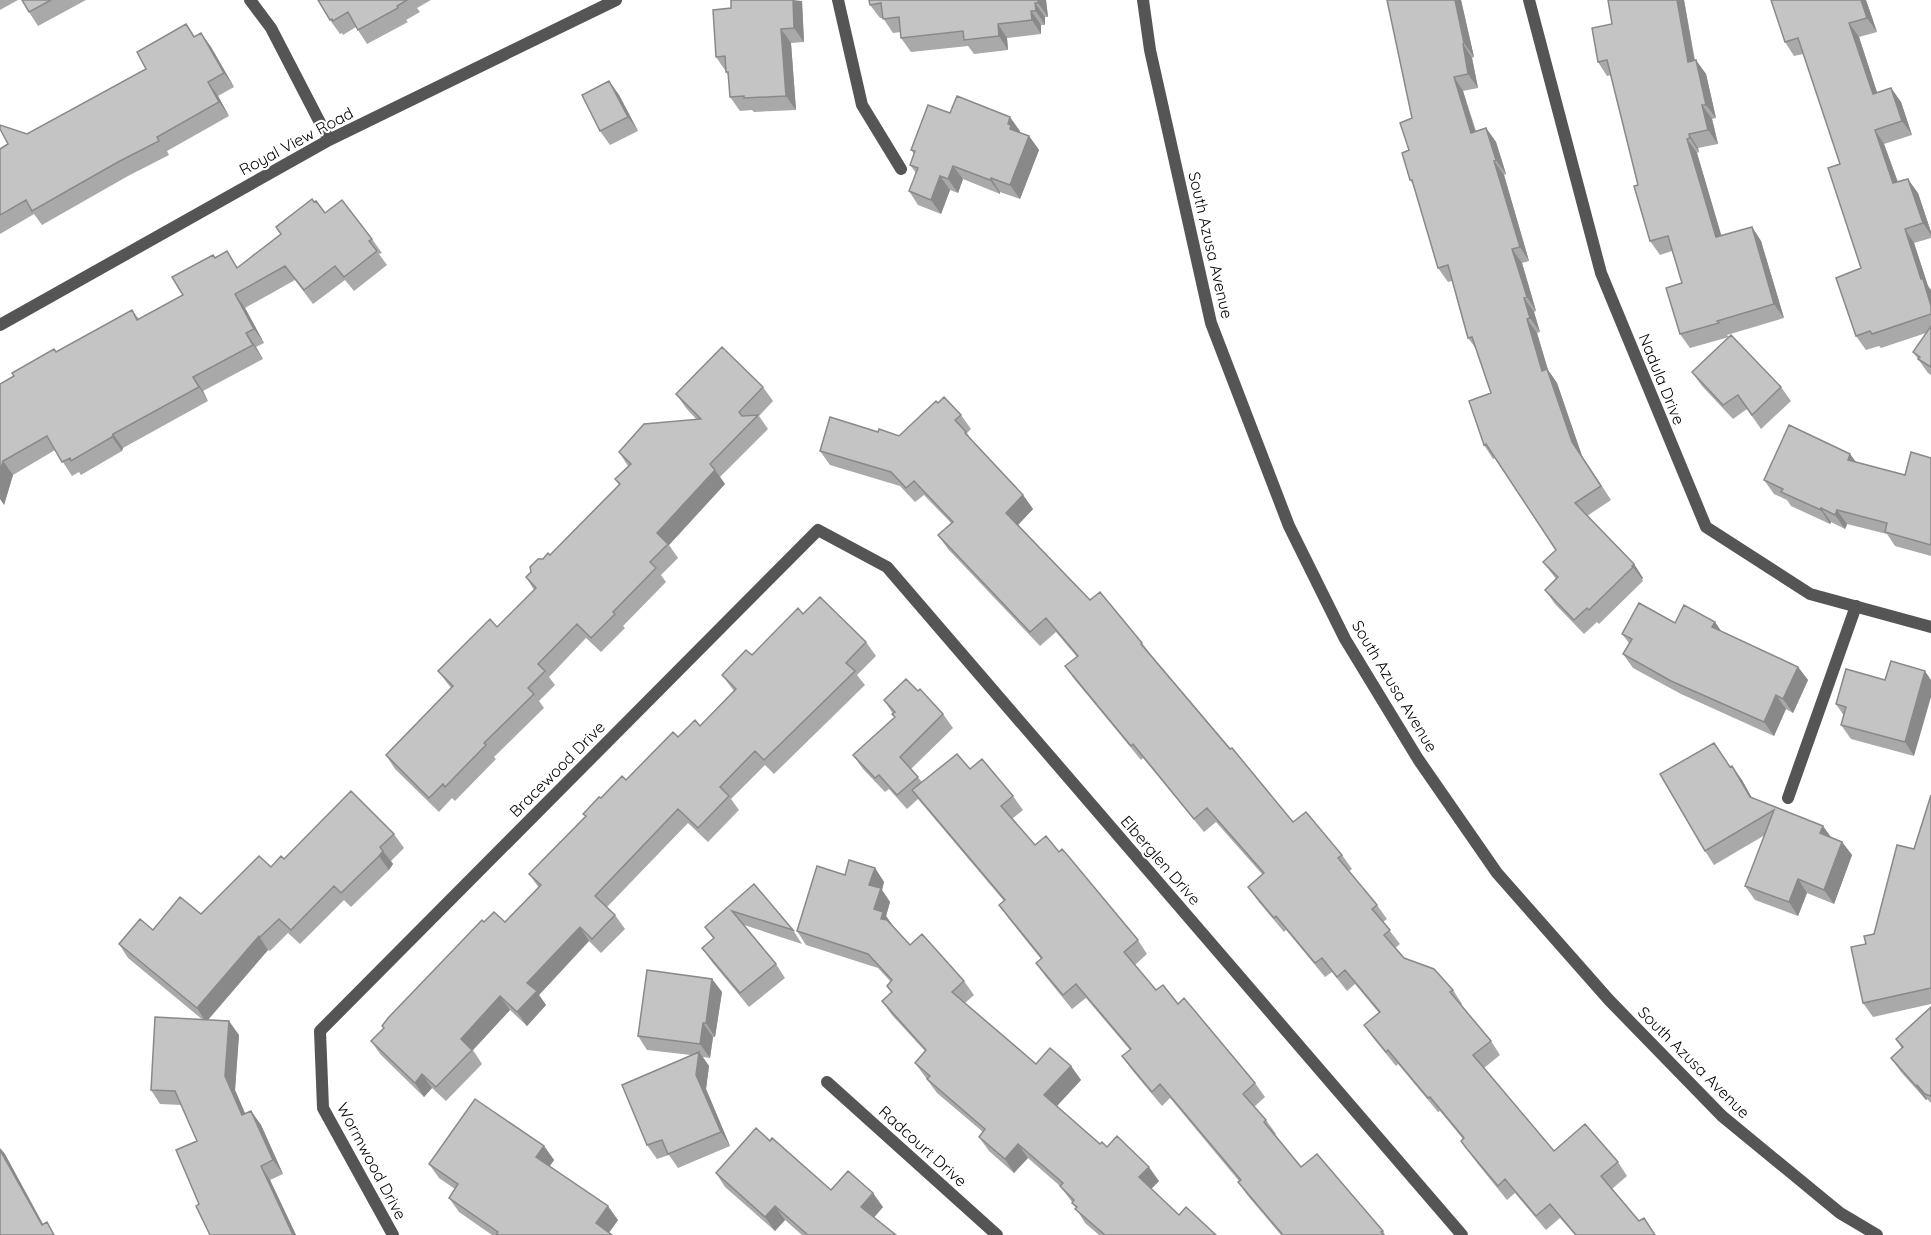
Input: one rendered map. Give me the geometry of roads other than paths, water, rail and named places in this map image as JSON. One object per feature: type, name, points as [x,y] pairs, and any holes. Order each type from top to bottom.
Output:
[{"type":"street","points":[[250,0],[271,27],[330,140]]},
{"type":"street","name":"Royal View Road","points":[[0,325],[330,140],[616,0]]},
{"type":"street","points":[[838,0],[862,105],[901,169]]},
{"type":"street","name":"South Azusa Avenue","points":[[1143,0],[1150,50],[1211,323],[1289,526],[1345,639],[1418,759],[1497,873],[1609,1000],[1722,1116],[1840,1213],[1877,1235]]},
{"type":"street","name":"Nadula Drive","points":[[1529,0],[1601,273],[1706,527],[1810,594],[1931,627]]},
{"type":"street","name":"Bracewood Drive","points":[[320,1031],[818,530]]},
{"type":"street","name":"Elberglen Drive","points":[[818,530],[887,567],[1462,1235]]},
{"type":"street","points":[[1788,798],[1856,606]]},
{"type":"street","name":"Wormwood Drive","points":[[320,1031],[323,1108],[393,1235]]},
{"type":"street","name":"Radcourt Drive","points":[[827,1082],[997,1235]]}]
